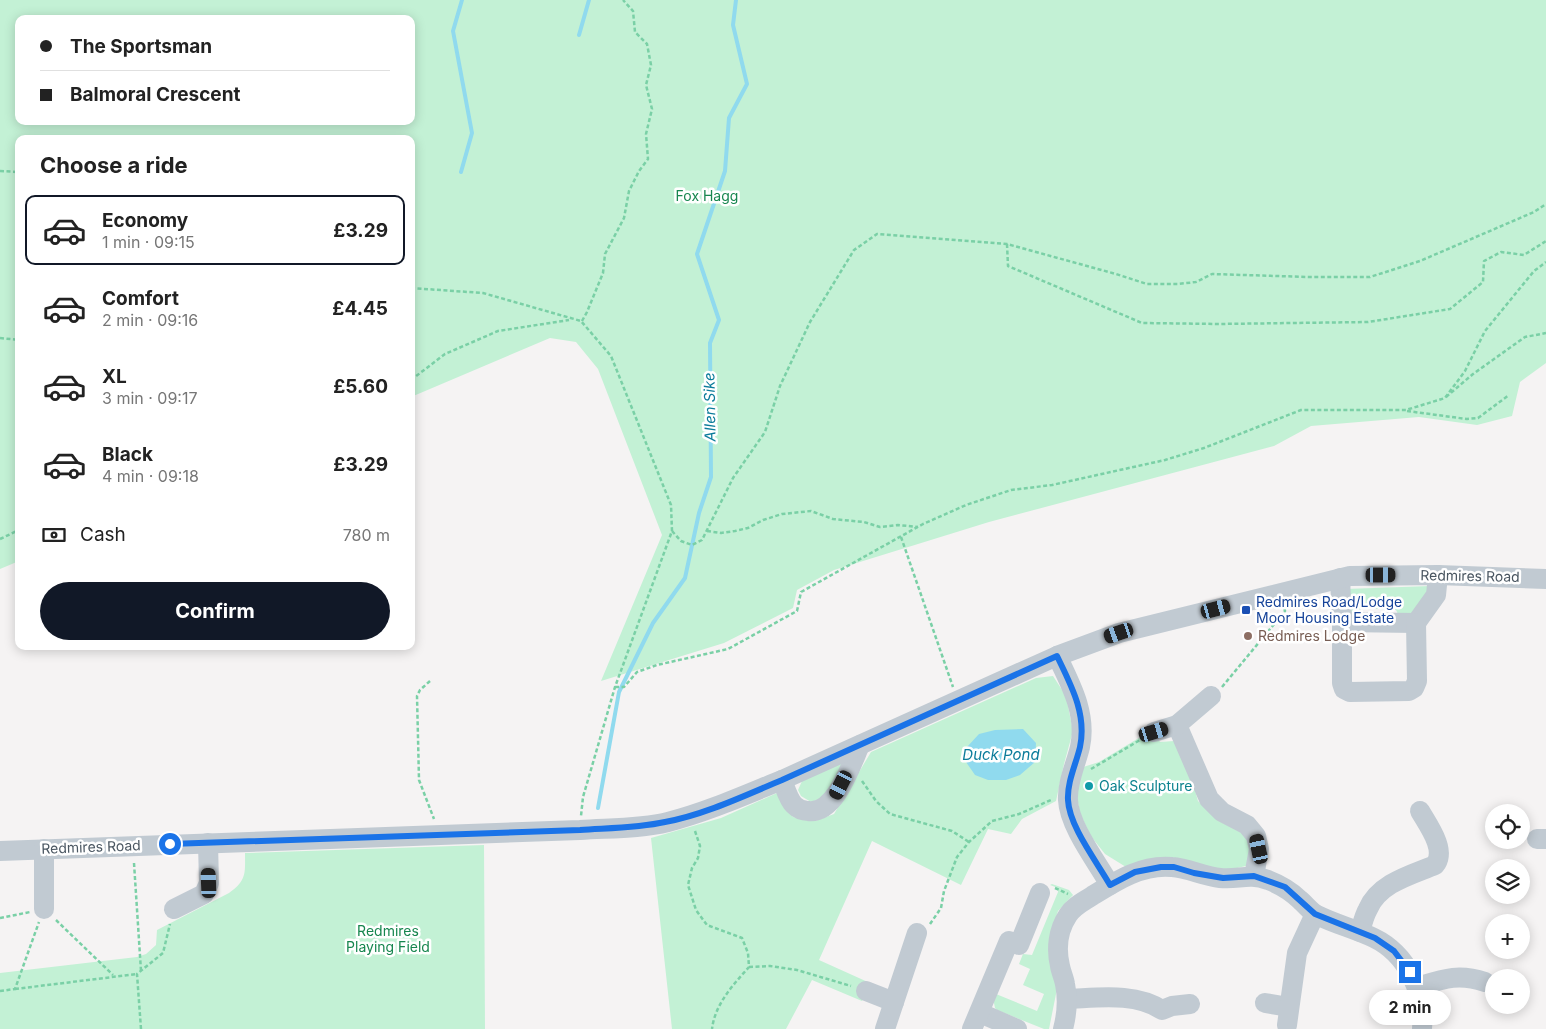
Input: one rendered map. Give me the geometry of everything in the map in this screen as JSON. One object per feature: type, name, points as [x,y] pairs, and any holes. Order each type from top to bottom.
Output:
[{"type":"street","name":"Redmires Road","points":[[0,851],[580,830],[642,826],[666,822],[690,815],[857,751],[957,700],[1057,656],[1119,633],[1340,578],[1362,575],[1546,578]]},
{"type":"street","points":[[1340,578],[1342,683],[1344,689],[1350,692],[1409,691],[1414,688],[1417,680],[1416,623],[1436,595],[1438,575]]},
{"type":"street","points":[[1342,622],[1416,623]]},
{"type":"street","points":[[1057,656],[1080,710],[1082,728],[1080,747],[1067,799],[1074,825],[1110,885]]},
{"type":"street","points":[[1154,732],[1177,725],[1211,696]]},
{"type":"street","points":[[1177,725],[1209,799],[1222,812],[1247,825],[1256,836],[1259,849],[1254,876]]},
{"type":"street","points":[[782,780],[792,804],[802,810],[814,812],[825,807],[834,799],[857,751]]},
{"type":"street","points":[[1360,932],[1368,908],[1377,894],[1388,886],[1435,865],[1444,868],[1435,838],[1420,811]]},
{"type":"street","points":[[174,909],[204,894],[209,883],[208,843]]},
{"type":"street","points":[[44,849],[44,909]]},
{"type":"street","points":[[1063,1029],[1066,1016],[1066,984],[1057,949],[1068,915],[1080,903],[1135,872],[1161,867],[1174,867],[1223,878],[1254,876],[1285,887],[1315,914],[1375,938],[1394,951],[1410,972],[1417,987],[1421,1005],[1422,1029]]},
{"type":"street","points":[[1017,1029],[976,1021],[1009,941],[1019,945],[1040,893]]},
{"type":"street","points":[[1266,1003],[1288,1016],[1297,953],[1315,914]]},
{"type":"street","points":[[886,1029],[917,933]]},
{"type":"street","points":[[1417,987],[1448,977],[1460,976],[1485,982]]},
{"type":"street","points":[[866,992],[894,1002]]},
{"type":"street","points":[[1067,1000],[1131,999],[1146,1002],[1162,1010],[1172,1006],[1190,1004]]},
{"type":"path","points":[[581,321],[587,312],[603,272],[605,254],[624,218],[629,191],[639,171],[648,159],[646,134],[652,109],[646,85],[651,65],[647,44],[635,32],[633,11],[623,0]]},
{"type":"path","points":[[0,170],[15,172]]},
{"type":"path","points":[[672,532],[681,541],[692,545],[702,540],[733,478],[765,432],[780,386],[810,322],[854,250],[876,234],[1007,244],[1146,284],[1196,282],[1212,274],[1309,278],[1370,277],[1420,261],[1534,212],[1546,204]]},
{"type":"path","points":[[1007,244],[1008,266],[1142,323],[1218,324],[1368,322],[1450,309],[1484,282],[1484,261],[1501,252],[1524,255],[1546,241]]},
{"type":"path","points":[[1445,398],[1466,371],[1484,332],[1534,271],[1546,262]]},
{"type":"path","points":[[415,288],[483,293],[581,321],[611,356],[671,506],[672,532],[615,686],[582,798],[580,830]]},
{"type":"path","points":[[415,377],[444,354],[498,331],[570,319]]},
{"type":"path","points":[[1406,410],[1449,396],[1473,374],[1525,337],[1546,333]]},
{"type":"path","points":[[0,338],[15,340]]},
{"type":"path","points":[[615,686],[624,687],[637,672],[657,665],[728,649],[797,611],[801,592],[919,527],[966,505],[1012,490],[1052,485],[1165,460],[1204,448],[1302,410],[1346,412],[1406,410],[1467,419],[1478,418],[1509,395]]},
{"type":"path","points":[[707,531],[721,533],[735,531],[748,528],[763,520],[782,514],[811,512],[834,519],[864,522],[880,527],[898,525],[919,527]]},
{"type":"path","points":[[0,540],[15,532]]},
{"type":"path","points":[[901,538],[957,700]]},
{"type":"path","points":[[1211,696],[1224,686],[1285,611],[1283,592]]},
{"type":"path","points":[[430,681],[420,690],[417,696],[418,780],[434,819],[437,835]]},
{"type":"path","points":[[1073,769],[1094,768],[1154,732]]},
{"type":"path","points":[[857,751],[858,774],[876,801],[890,814],[952,831],[969,842]]},
{"type":"path","points":[[917,933],[927,928],[941,908],[944,891],[953,866],[957,857],[969,842],[992,821],[1019,814],[1069,791]]},
{"type":"path","points":[[690,815],[700,846],[698,858],[692,868],[688,885],[696,910],[707,926],[742,938],[748,953],[749,967],[722,1000],[713,1020],[712,1029]]},
{"type":"path","points":[[133,846],[141,971]]},
{"type":"path","points":[[1040,893],[1046,888],[1052,887],[1070,895],[1080,903]]},
{"type":"path","points":[[0,918],[44,909]]},
{"type":"path","points":[[44,909],[114,976]]},
{"type":"path","points":[[16,989],[44,909]]},
{"type":"path","points":[[0,991],[137,974],[163,953],[174,909]]},
{"type":"path","points":[[749,967],[770,966],[797,970],[866,992]]},
{"type":"path","points":[[137,974],[141,1029]]},
{"type":"green space","name":"Fox Hagg","points":[[0,0],[1546,0],[1546,363],[1520,382],[1512,416],[1477,425],[1419,417],[1311,426],[1274,446],[989,522],[834,570],[797,590],[793,608],[724,643],[601,681],[662,535],[598,369],[576,342],[550,338],[415,395],[415,135],[15,135],[15,563],[0,569]]},
{"type":"green space","points":[[1430,586],[1413,617],[1399,616],[1396,610],[1361,608],[1361,617],[1351,617],[1345,589]]},
{"type":"green space","points":[[1053,676],[1066,696],[1073,731],[1056,801],[1022,819],[1011,834],[988,829],[961,885],[872,841],[819,960],[870,983],[862,1001],[812,980],[786,1029],[672,1029],[651,838],[721,818],[777,793],[793,817],[815,821],[834,814],[871,752],[1036,678]]},
{"type":"green space","points":[[1152,730],[1160,742],[1174,741],[1189,769],[1198,801],[1219,821],[1248,836],[1252,850],[1246,866],[1228,870],[1126,867],[1105,854],[1090,835],[1080,813],[1076,791],[1077,769],[1099,762]]},
{"type":"green space","points":[[840,763],[843,766],[827,796],[811,802],[801,796],[798,790],[802,781]]},
{"type":"green space","name":"Redmires Playing Field","points":[[484,845],[485,1029],[0,1029],[0,973],[137,957],[146,954],[156,945],[157,930],[229,893],[239,884],[245,871],[245,853]]},
{"type":"green space","points":[[1050,885],[1069,890],[1073,895],[1058,911],[1049,941],[1049,956],[1057,989],[1049,1029],[1044,1029],[997,1010],[993,998],[996,994],[1037,1011],[1044,994],[1023,985],[1030,969],[1019,964],[1023,954],[1032,955],[1058,892],[1058,888]]},
{"type":"water","name":"Duck Pond","points":[[1023,729],[1036,743],[1035,762],[1020,775],[1006,780],[988,780],[975,775],[966,762],[967,747],[979,734],[995,730]]},
{"type":"waterway","points":[[461,172],[472,133],[453,31],[462,0]]},
{"type":"waterway","points":[[579,35],[589,0]]},
{"type":"waterway","name":"Allen Sike","points":[[598,808],[619,692],[653,623],[685,578],[699,513],[711,477],[710,343],[719,320],[697,254],[725,171],[729,118],[747,84],[733,25],[736,0]]},
{"type":"place","name":"Redmires Road/Lodge Moor Housing Estate","points":[[1246,610]]},
{"type":"place","name":"Redmires Lodge","points":[[1248,636]]},
{"type":"place","name":"Oak Sculpture","points":[[1089,786]]},
{"type":"route","points":[[170,844],[580,830],[642,826],[666,822],[736,799],[782,780],[1057,656],[1072,687],[1080,710],[1082,728],[1080,747],[1067,799],[1070,813],[1074,825],[1110,885],[1135,872],[1161,867],[1174,867],[1211,877],[1254,876],[1269,880],[1285,887],[1315,914],[1375,938],[1394,951],[1410,972]]}]
